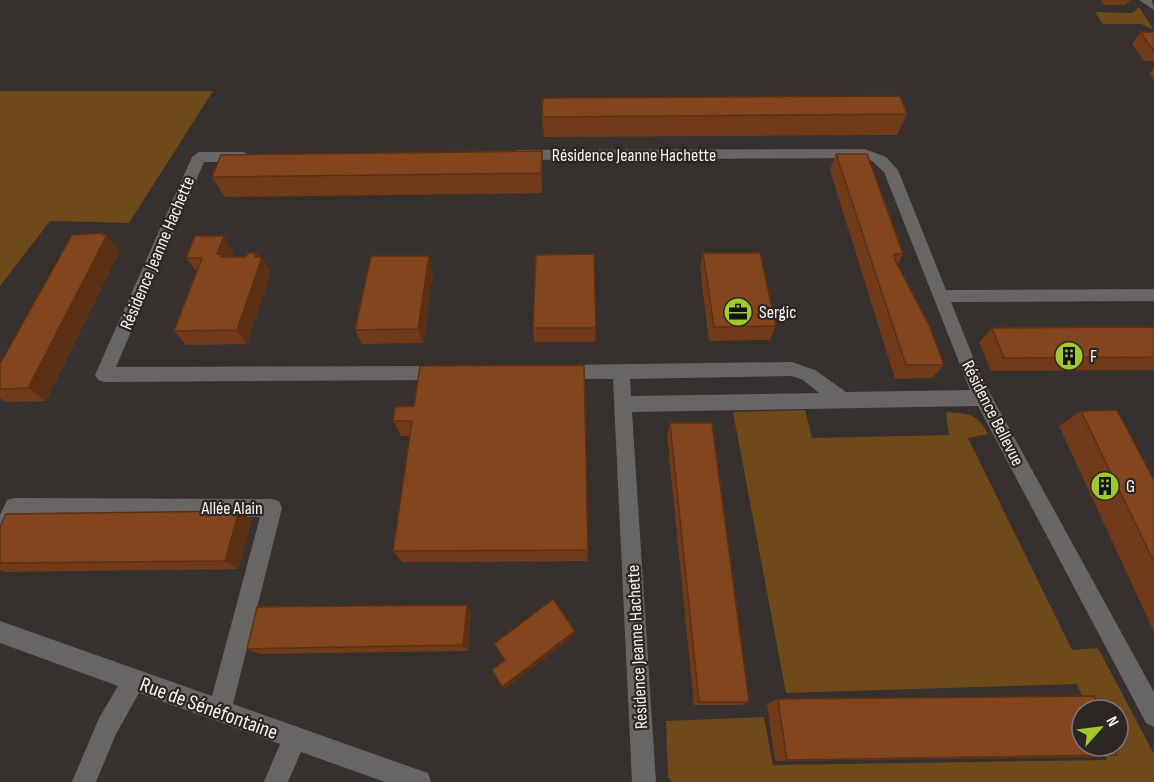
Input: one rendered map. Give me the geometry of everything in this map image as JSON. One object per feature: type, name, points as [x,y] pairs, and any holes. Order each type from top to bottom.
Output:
[{"type":"street","points":[[1145,0],[1154,8]]},
{"type":"street","name":"Résidence Jeanne Hachette","points":[[506,155],[860,153],[873,156],[884,162],[891,170],[940,296]]},
{"type":"street","name":"Résidence Jeanne Hachette","points":[[258,157],[199,157],[104,375],[461,372]]},
{"type":"street","points":[[940,296],[1154,295]]},
{"type":"street","name":"Résidence Bellevue","points":[[940,296],[965,361],[983,398],[1154,715]]},
{"type":"street","points":[[541,372],[792,369],[809,375],[844,401]]},
{"type":"street","name":"Résidence Jeanne Hachette","points":[[621,371],[644,782]]},
{"type":"street","points":[[623,404],[983,398]]},
{"type":"street","name":"Allée Alain","points":[[0,537],[14,507],[272,508],[220,711]]},
{"type":"street","name":"Rue de Sénéfontaine","points":[[0,632],[419,782]]},
{"type":"street","points":[[84,782],[107,726],[134,680]]},
{"type":"street","points":[[276,782],[294,738]]},
{"type":"shaded area","points":[[1139,7],[1154,30],[1141,24],[1103,24],[1095,12],[1132,13]]},
{"type":"shaded area","points":[[0,91],[213,91],[129,223],[50,221],[0,286]]},
{"type":"shaded area","points":[[805,410],[812,438],[949,435],[946,412],[966,414],[976,418],[988,434],[968,438],[1072,650],[1098,648],[1124,698],[1083,698],[1077,684],[786,693],[733,412]]},
{"type":"shaded area","points":[[1130,709],[1154,754],[1154,782],[672,782],[668,777],[666,721],[764,717],[773,765],[1107,760],[1106,758],[1130,758]]},
{"type":"building","points":[[1140,32],[1154,32],[1154,50],[1153,50]]},
{"type":"building","points":[[900,96],[907,114],[542,117],[543,98]]},
{"type":"building","points":[[542,151],[541,173],[212,177],[221,155]]},
{"type":"building","points":[[836,154],[867,154],[903,254],[894,254],[895,260],[930,327],[944,365],[906,365]]},
{"type":"building","points":[[104,233],[103,235],[107,235],[28,388],[0,389],[0,364],[72,235]]},
{"type":"building","points":[[195,236],[224,236],[217,254],[222,254],[221,257],[246,257],[248,253],[257,253],[255,257],[262,257],[237,330],[174,331],[202,258],[186,258]]},
{"type":"building","points":[[703,253],[760,253],[776,326],[714,327]]},
{"type":"building","points":[[594,254],[596,328],[533,328],[536,255]]},
{"type":"building","points":[[371,256],[429,256],[418,329],[355,330]]},
{"type":"building","points":[[1154,327],[1154,357],[1004,358],[992,328]]},
{"type":"building","points":[[584,365],[588,550],[393,551],[412,421],[393,421],[395,407],[414,406],[420,366]]},
{"type":"building","points":[[1117,410],[1154,480],[1154,562],[1081,411]]},
{"type":"building","points":[[670,423],[712,423],[749,702],[699,702]]},
{"type":"building","points":[[239,511],[225,561],[0,563],[0,527],[6,514]]},
{"type":"building","points":[[553,599],[575,631],[502,687],[492,670],[505,660],[494,644]]},
{"type":"building","points":[[467,605],[463,645],[247,649],[257,607]]},
{"type":"building","points":[[1094,696],[1095,698],[1070,698],[1070,756],[787,760],[778,699]]},
{"type":"place","name":"Sergic","points":[[738,312]]},
{"type":"place","name":"F","points":[[1069,356]]},
{"type":"place","name":"G","points":[[1105,486]]}]
